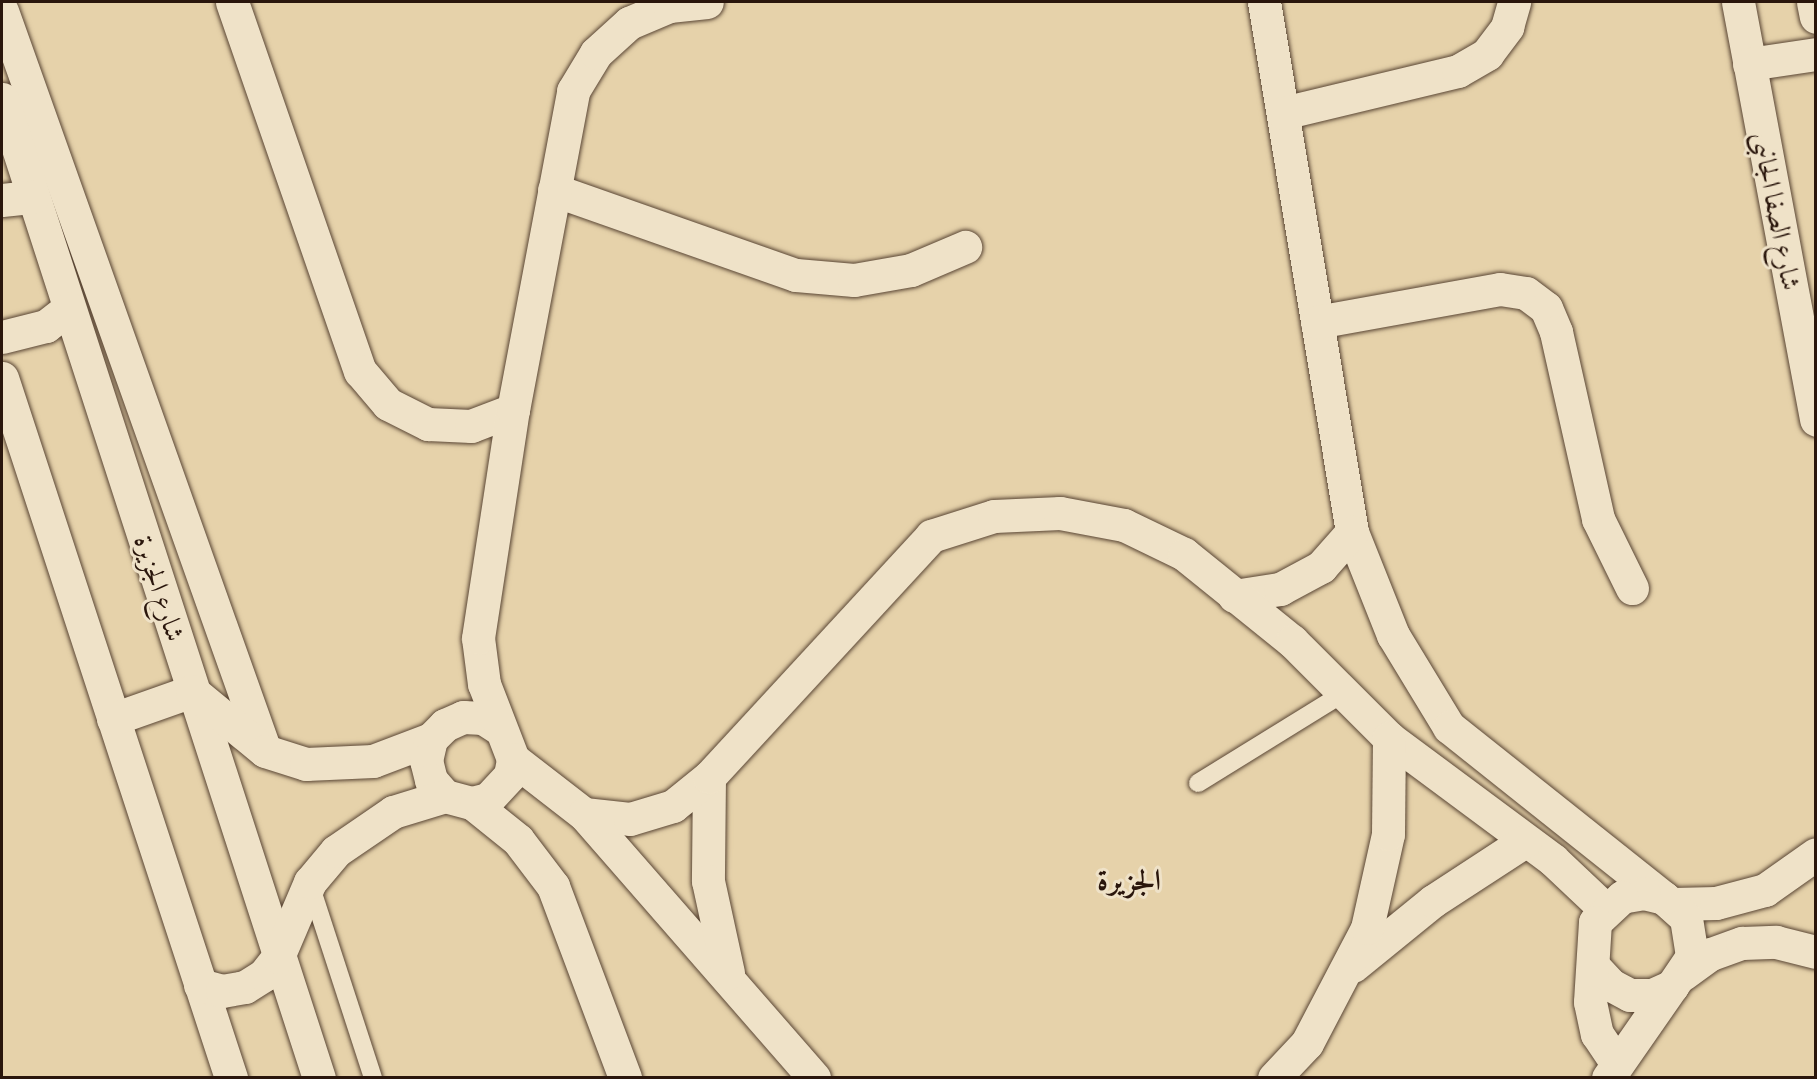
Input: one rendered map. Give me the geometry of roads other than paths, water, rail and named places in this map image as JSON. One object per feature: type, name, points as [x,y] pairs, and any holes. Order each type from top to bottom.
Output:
[{"type":"street","points":[[232,2],[360,371],[388,404],[428,424],[471,426],[513,410]]},
{"type":"street","points":[[707,2],[669,6],[629,23],[596,52],[573,91],[513,410],[478,638],[484,684],[513,759],[584,814],[731,983],[808,1076]]},
{"type":"street","points":[[1264,2],[1352,532],[1393,635],[1449,727],[1668,901],[1692,936],[1678,980],[1612,1070]]},
{"type":"street","points":[[1283,113],[1458,70],[1487,54],[1507,27],[1514,2]]},
{"type":"street","name":"شارع الصفا الجانبى","points":[[1738,2],[1815,420]]},
{"type":"street","points":[[1813,2],[1815,17]]},
{"type":"street","points":[[2,11],[265,751]]},
{"type":"street","points":[[1749,63],[1815,54]]},
{"type":"street","name":"شارع الجزيرة","points":[[2,99],[17,199],[69,308],[278,957],[319,1077]]},
{"type":"street","points":[[554,190],[796,275],[854,280],[889,274],[965,247]]},
{"type":"street","points":[[1317,322],[1500,289],[1526,293],[1546,308],[1556,332],[1598,519],[1632,588]]},
{"type":"street","points":[[2,337],[46,326],[69,308]]},
{"type":"street","points":[[2,378],[231,1077]]},
{"type":"street","points":[[584,814],[640,815],[673,806],[709,777],[930,536],[994,516],[1059,513],[1124,525],[1184,554],[1292,641],[1389,738],[1525,841],[1605,909]]},
{"type":"street","points":[[1234,596],[1280,589],[1321,567],[1352,532]]},
{"type":"street","points":[[113,719],[192,691],[265,751],[306,764],[350,766],[392,758],[431,739],[445,725],[463,717],[483,718],[500,729]]},
{"type":"street","points":[[1274,1077],[1307,1043],[1347,971],[1380,882],[1390,798],[1389,738]]},
{"type":"street","points":[[431,739],[426,760],[431,780],[518,840],[553,886],[625,1077]]},
{"type":"street","points":[[200,985],[222,991],[245,987],[264,975],[278,957],[310,882],[369,825],[501,789],[513,759]]},
{"type":"street","points":[[709,777],[708,881],[731,983]]},
{"type":"street","points":[[1347,971],[1433,901],[1525,841]]},
{"type":"street","points":[[1612,1070],[1597,1034],[1590,1002],[1596,969],[1591,938],[1605,909],[1644,893],[1668,901],[1716,903],[1765,890],[1815,854]]},
{"type":"street","points":[[1765,890],[1771,942]]},
{"type":"street","points":[[1596,969],[1611,985],[1630,995],[1652,995],[1678,980],[1711,954],[1742,943],[1771,942],[1815,952]]},
{"type":"lane","points":[[1198,783],[1344,693]]},
{"type":"lane","points":[[310,882],[373,1077]]},
{"type":"district","name":"الجزيرة","points":[[1129,880]]}]
